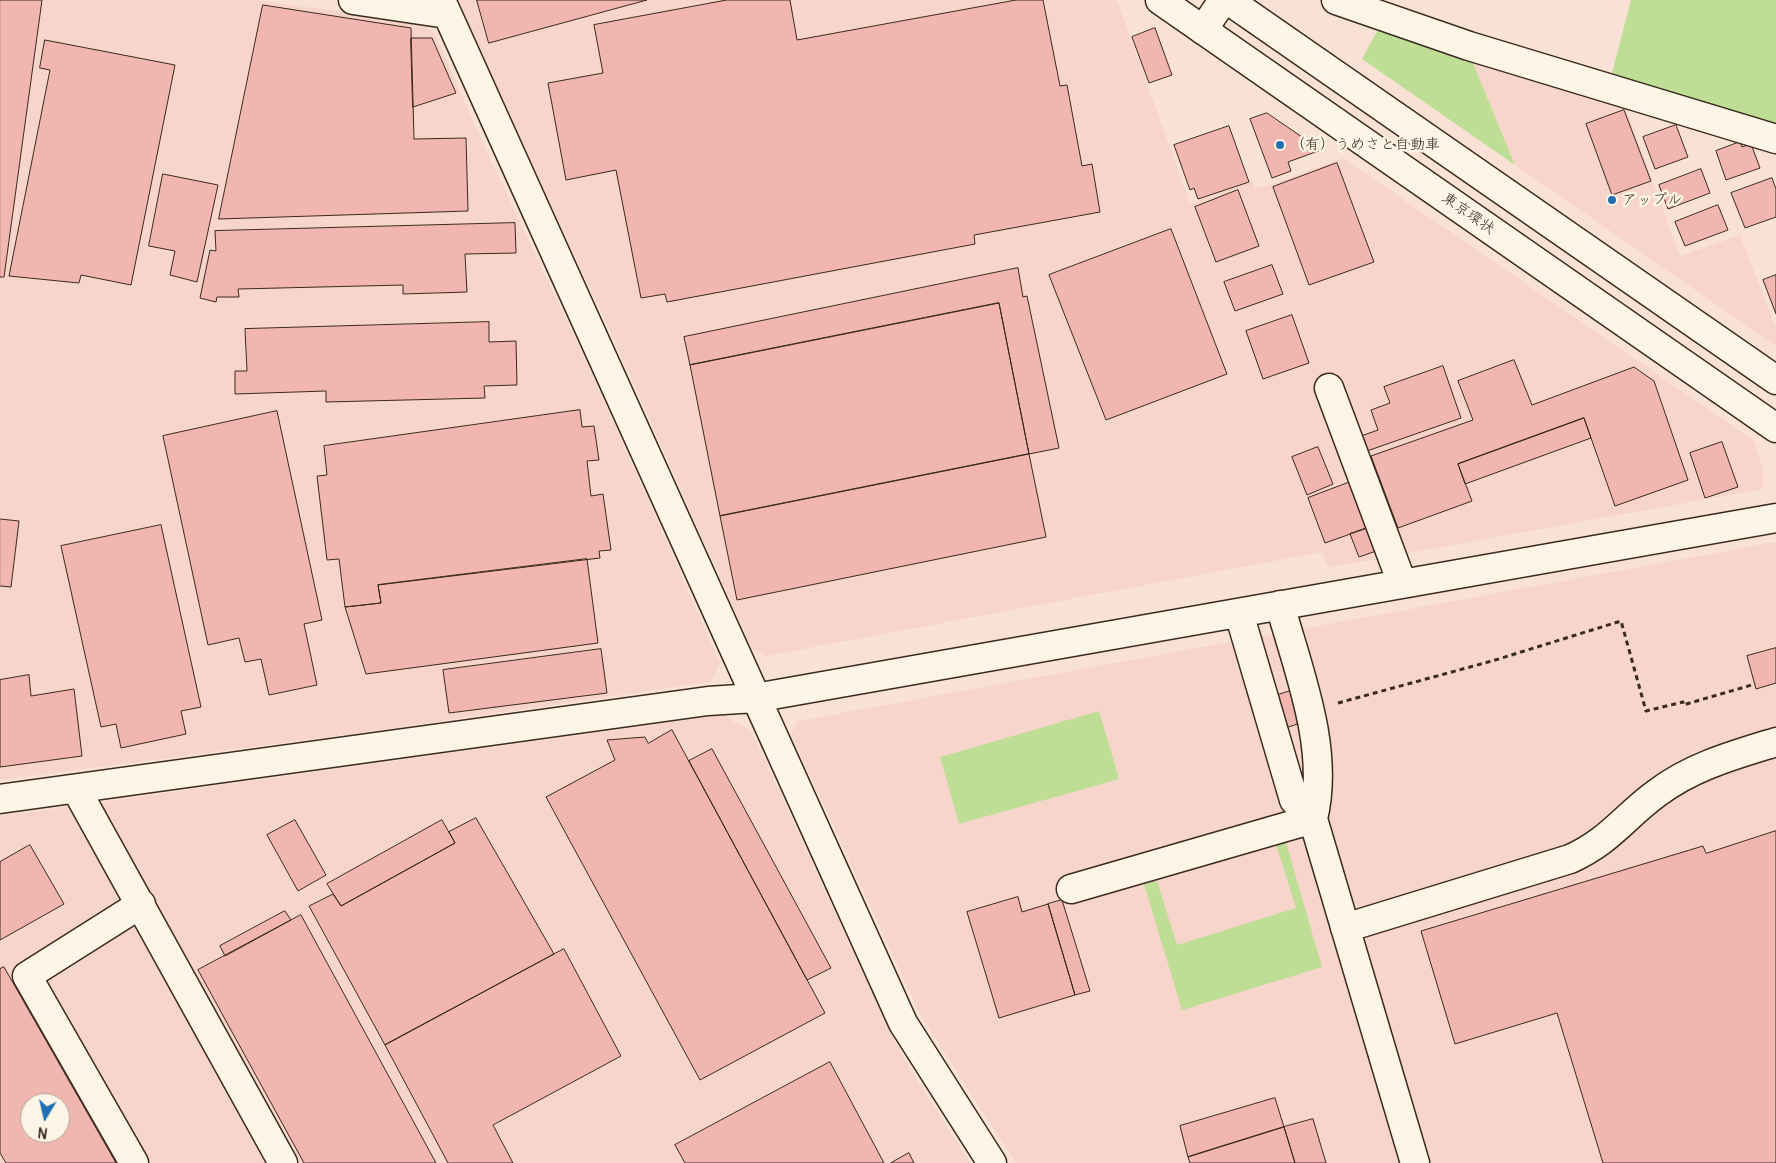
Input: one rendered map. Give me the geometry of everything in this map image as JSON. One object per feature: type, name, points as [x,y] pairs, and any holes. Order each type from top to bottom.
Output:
[{"type":"main road","points":[[353,0],[444,7],[903,1023],[992,1163]]},
{"type":"main road","name":"東京環状","points":[[1160,0],[1776,428]]},
{"type":"main road","points":[[1203,30],[1223,0]]},
{"type":"main road","points":[[1228,0],[1776,380]]},
{"type":"main road","points":[[1336,0],[1469,46],[1776,139]]},
{"type":"main road","points":[[1329,388],[1402,582]]},
{"type":"main road","points":[[0,799],[708,701],[755,698],[1239,613],[1402,582],[1776,518]]},
{"type":"main road","points":[[1280,605],[1313,722],[1319,795],[1312,820]]},
{"type":"main road","points":[[1239,613],[1294,800],[1312,820],[1414,1163]]},
{"type":"main road","points":[[1345,928],[1577,856],[1592,849],[1656,794],[1683,775],[1719,760],[1776,742]]},
{"type":"main road","points":[[76,788],[283,1163]]},
{"type":"main road","points":[[1071,889],[1312,820]]},
{"type":"main road","points":[[134,1163],[27,976],[141,904]]},
{"type":"path","points":[[1333,704],[1492,660],[1621,621],[1646,711],[1683,702],[1683,705],[1755,684]]},
{"type":"shaded area","points":[[0,0],[256,0],[421,23],[435,34],[487,152],[599,389],[720,663],[711,682],[359,733],[0,780]]},
{"type":"shaded area","points":[[458,0],[1114,0],[1118,3],[1190,203],[1253,181],[1255,188],[1266,186],[1343,158],[1753,440],[1762,465],[1763,489],[1408,553],[1401,551],[1378,559],[1328,567],[1322,552],[766,656],[752,649],[604,318],[531,163]]},
{"type":"shaded area","name":"アップル","points":[[1468,51],[1622,98],[1680,256],[1740,235],[1776,328],[1776,346],[1515,165]]},
{"type":"shaded area","points":[[1776,542],[1776,1163],[1016,1163],[920,1015],[791,734],[798,721]]},
{"type":"shaded area","points":[[723,715],[752,732],[890,1032],[913,1074],[970,1163],[0,1163],[0,816]]},
{"type":"green space","points":[[1631,0],[1776,0],[1776,132],[1610,81]]},
{"type":"green space","points":[[1382,22],[1468,51],[1515,165],[1362,59]]},
{"type":"green space","points":[[1099,711],[1119,779],[959,824],[940,757]]},
{"type":"green space","points":[[1286,842],[1322,967],[1182,1010],[1144,884],[1157,881],[1177,945],[1296,908],[1276,844]]},
{"type":"building","points":[[0,0],[42,0],[4,277],[0,277]]},
{"type":"building","points":[[477,0],[647,0],[489,43]]},
{"type":"building","points":[[727,0],[790,0],[797,40],[1016,0],[1043,0],[1060,86],[1067,85],[1082,166],[1092,164],[1100,212],[974,235],[975,244],[667,302],[665,294],[641,298],[616,170],[566,180],[548,83],[603,73],[594,25]]},
{"type":"building","points":[[263,5],[411,28],[414,139],[466,138],[468,211],[219,219]]},
{"type":"building","points":[[1155,28],[1172,75],[1149,83],[1132,37]]},
{"type":"building","points":[[411,38],[432,38],[456,93],[413,107]]},
{"type":"building","points":[[45,40],[175,65],[131,285],[81,275],[79,283],[9,276],[50,70],[40,68]]},
{"type":"building","points":[[1624,110],[1651,181],[1612,195],[1586,124]]},
{"type":"building","points":[[1267,113],[1321,150],[1288,162],[1291,171],[1272,178],[1250,119]]},
{"type":"building","points":[[1676,125],[1688,157],[1655,169],[1643,137]]},
{"type":"building","points":[[1229,126],[1249,182],[1198,199],[1194,188],[1190,190],[1174,145]]},
{"type":"building","points":[[1740,142],[1742,147],[1751,144],[1760,168],[1726,180],[1716,151]]},
{"type":"building","points":[[1337,163],[1374,262],[1309,285],[1273,187]]},
{"type":"building","points":[[1701,169],[1710,193],[1668,209],[1659,185]]},
{"type":"building","points":[[163,174],[218,185],[197,282],[170,275],[175,251],[149,246]]},
{"type":"building","points":[[1772,178],[1776,189],[1776,217],[1745,228],[1731,193]]},
{"type":"building","points":[[1238,190],[1259,246],[1216,262],[1195,207]]},
{"type":"building","points":[[1718,205],[1728,230],[1685,246],[1675,222]]},
{"type":"building","points":[[515,223],[516,253],[465,254],[467,292],[403,294],[403,285],[238,289],[239,297],[217,297],[216,302],[200,298],[210,250],[216,251],[215,231]]},
{"type":"building","points":[[1171,229],[1227,374],[1106,420],[1049,275]]},
{"type":"building","points":[[1272,265],[1283,294],[1235,311],[1224,282]]},
{"type":"building","points":[[1018,268],[1023,297],[1027,296],[1059,448],[1029,454],[999,303],[690,365],[684,337]]},
{"type":"building","points":[[1776,275],[1776,314],[1763,280]]},
{"type":"building","points":[[999,303],[1029,454],[720,516],[690,365]]},
{"type":"building","points":[[1292,315],[1309,363],[1263,379],[1246,331]]},
{"type":"building","points":[[489,322],[489,342],[516,341],[517,385],[484,386],[485,398],[326,402],[326,391],[235,394],[235,371],[247,371],[245,329]]},
{"type":"building","points":[[1514,360],[1532,405],[1634,367],[1654,381],[1688,480],[1615,506],[1584,418],[1458,464],[1472,501],[1398,528],[1371,456],[1473,420],[1458,381]]},
{"type":"building","points":[[1443,366],[1461,418],[1367,451],[1361,436],[1378,430],[1371,410],[1390,403],[1384,387]]},
{"type":"building","points":[[580,410],[582,427],[594,426],[599,460],[587,461],[591,496],[603,494],[611,550],[599,551],[600,558],[378,585],[381,603],[345,607],[339,559],[327,560],[317,476],[327,475],[324,446]]},
{"type":"building","points":[[277,411],[322,620],[304,624],[317,685],[269,695],[261,659],[245,662],[239,638],[208,645],[163,436]]},
{"type":"building","points":[[1584,418],[1591,438],[1465,484],[1458,464]]},
{"type":"building","points":[[1722,442],[1738,487],[1705,498],[1690,453]]},
{"type":"building","points":[[1318,447],[1333,484],[1307,495],[1292,457]]},
{"type":"building","points":[[1029,454],[1046,537],[737,600],[720,516]]},
{"type":"building","points":[[1353,481],[1370,527],[1325,543],[1308,498]]},
{"type":"building","points":[[0,519],[19,521],[11,587],[0,586]]},
{"type":"building","points":[[161,525],[201,707],[181,711],[186,734],[121,748],[116,724],[101,727],[61,546]]},
{"type":"building","points":[[1370,527],[1379,550],[1359,557],[1350,534]]},
{"type":"building","points":[[587,559],[598,643],[366,674],[345,607],[381,603],[378,585]]},
{"type":"building","points":[[1776,648],[1776,683],[1756,689],[1747,656]]},
{"type":"building","points":[[601,649],[607,693],[449,713],[443,670]]},
{"type":"building","points":[[29,675],[31,696],[74,689],[82,756],[0,767],[0,680]]},
{"type":"building","points":[[1294,690],[1304,722],[1282,729],[1271,697]]},
{"type":"building","points":[[672,730],[825,1013],[700,1080],[546,797],[615,760],[607,740],[645,737],[648,743]]},
{"type":"building","points":[[712,749],[831,968],[807,980],[689,761]]},
{"type":"building","points":[[476,818],[554,954],[385,1045],[309,906],[333,894],[341,906],[455,843],[449,832]]},
{"type":"building","points":[[295,820],[326,875],[298,891],[267,835]]},
{"type":"building","points":[[442,820],[455,843],[341,906],[327,884]]},
{"type":"building","points":[[1776,831],[1776,1163],[1603,1163],[1557,1013],[1455,1044],[1421,931],[1703,846],[1706,853]]},
{"type":"building","points":[[30,845],[64,904],[0,940],[0,862]]},
{"type":"building","points":[[1018,897],[1022,912],[1048,904],[1075,995],[999,1018],[967,912]]},
{"type":"building","points":[[1062,900],[1090,991],[1075,995],[1048,904]]},
{"type":"building","points":[[285,911],[291,920],[225,956],[220,946]]},
{"type":"building","points":[[301,915],[436,1163],[304,1163],[198,970]]},
{"type":"building","points":[[564,949],[621,1056],[493,1125],[513,1163],[448,1163],[385,1045]]},
{"type":"building","points":[[4,967],[116,1163],[6,1163],[0,1153],[0,969]]},
{"type":"building","points":[[830,1062],[884,1163],[685,1163],[675,1145]]},
{"type":"building","points":[[1275,1098],[1284,1127],[1188,1157],[1180,1126]]},
{"type":"building","points":[[1313,1119],[1326,1163],[1295,1163],[1284,1127]]},
{"type":"building","points":[[1284,1127],[1295,1163],[1190,1163],[1188,1157]]},
{"type":"building","points":[[909,1153],[914,1163],[891,1163]]},
{"type":"place","name":"（有）うめさと自動車","points":[[1280,145]]},
{"type":"place","name":"アップル","points":[[1612,200]]}]
